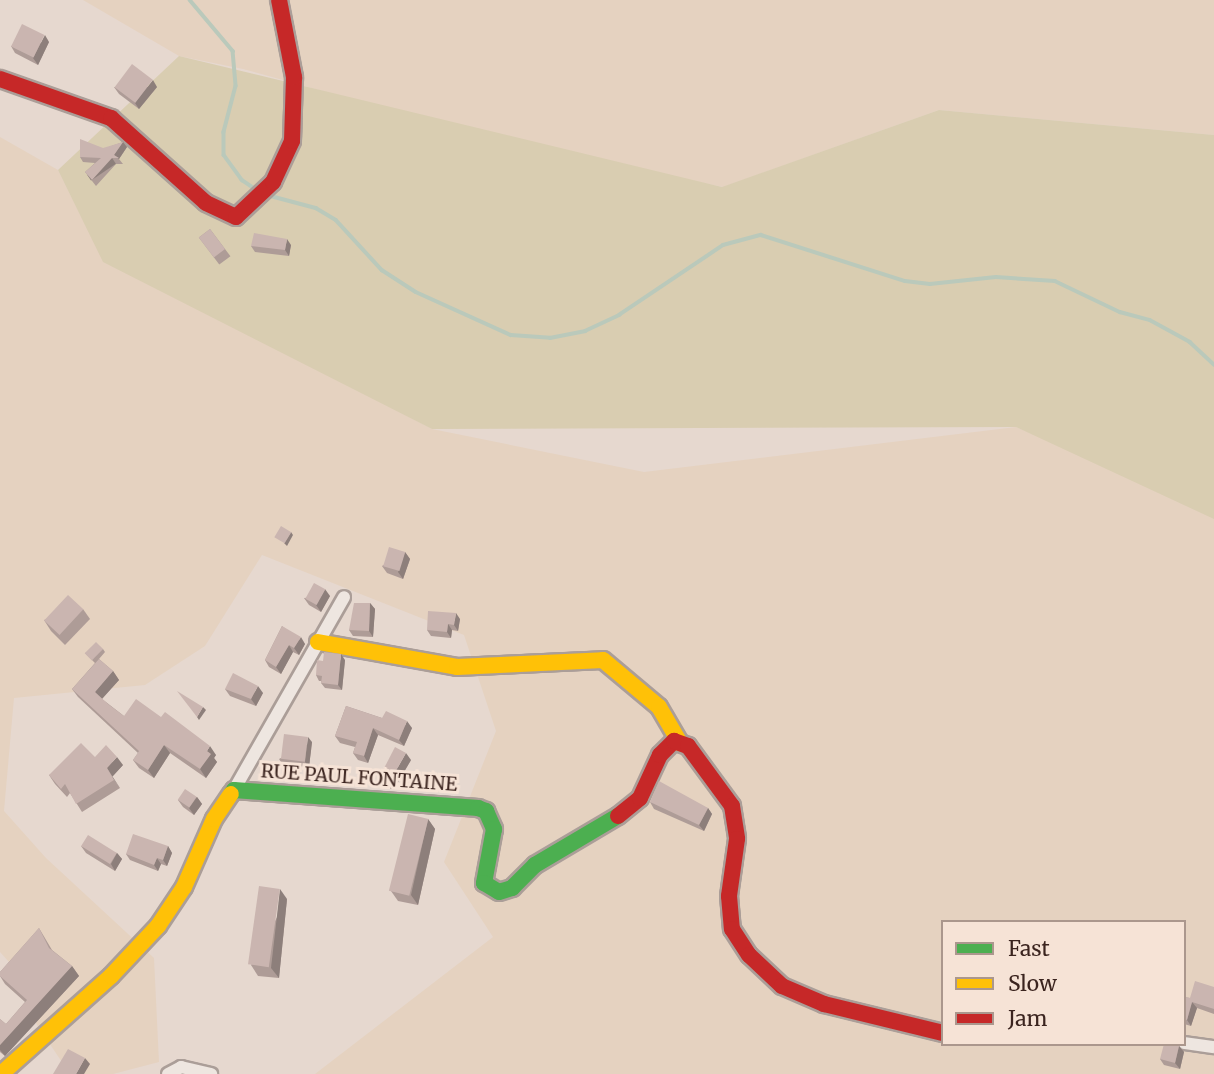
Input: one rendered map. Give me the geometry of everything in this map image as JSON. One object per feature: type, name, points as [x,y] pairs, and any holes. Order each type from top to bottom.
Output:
[{"type":"street","points":[[0,79],[111,118],[206,203],[227,216],[245,212],[273,182],[292,141],[294,103],[279,0]]},
{"type":"street","points":[[233,790],[344,597]]},
{"type":"street","points":[[318,642],[457,667],[603,660],[659,707],[680,743],[688,746],[732,806],[737,839],[729,896],[732,929],[749,955],[782,986],[824,1004],[941,1033]]},
{"type":"street","name":"RUE PAUL FONTAINE","points":[[1,1074],[111,976],[158,926],[184,887],[214,819],[233,790],[478,808],[486,811],[494,829],[484,883],[499,892],[512,888],[551,853],[615,819],[640,798],[660,755],[674,741],[680,743]]},
{"type":"street","points":[[1186,1043],[1214,1047]]},
{"type":"street","points":[[168,1074],[181,1067],[211,1074]]},
{"type":"shaded area","points":[[83,0],[1214,0],[1214,135],[939,110],[723,187],[510,143],[243,69],[179,56]]},
{"type":"shaded area","points":[[179,56],[722,187],[939,110],[1214,135],[1214,519],[1016,427],[432,429],[103,262],[58,170]]},
{"type":"shaded area","points":[[0,137],[58,170],[104,262],[250,332],[432,429],[644,472],[1016,427],[1214,511],[1214,1074],[315,1074],[493,937],[444,862],[496,731],[464,635],[262,555],[205,646],[145,685],[14,698],[4,811],[46,858],[154,958],[159,1062],[113,1074],[70,1074],[37,1025],[9,962],[0,952]]},
{"type":"building","points":[[22,24],[44,35],[34,57],[11,46]]},
{"type":"building","points":[[132,64],[153,80],[135,103],[115,87]]},
{"type":"building","points":[[80,139],[103,148],[123,142],[114,155],[119,158],[112,158],[92,180],[85,172],[101,158],[80,157]]},
{"type":"building","points":[[210,229],[225,249],[214,257],[199,237]]},
{"type":"building","points":[[254,233],[287,239],[285,250],[251,246]]},
{"type":"building","points":[[281,526],[291,532],[285,543],[274,537]]},
{"type":"building","points":[[389,547],[405,552],[399,571],[383,566]]},
{"type":"building","points":[[314,583],[325,589],[317,605],[305,599]]},
{"type":"building","points":[[68,595],[83,609],[59,635],[44,621]]},
{"type":"building","points":[[354,603],[370,603],[369,631],[349,630]]},
{"type":"building","points":[[428,611],[456,613],[454,625],[448,624],[447,632],[427,630]]},
{"type":"building","points":[[282,626],[301,637],[294,648],[289,645],[276,667],[265,660]]},
{"type":"building","points":[[96,642],[103,649],[92,660],[85,653]]},
{"type":"building","points":[[324,652],[341,654],[338,685],[321,683],[322,676],[316,675],[317,660],[323,661]]},
{"type":"building","points":[[99,659],[113,671],[95,692],[124,716],[136,699],[161,717],[165,712],[210,746],[207,751],[211,754],[200,769],[164,745],[148,770],[133,760],[139,751],[72,689]]},
{"type":"building","points":[[233,673],[258,686],[251,699],[225,689]]},
{"type":"building","points":[[177,691],[203,707],[197,717]]},
{"type":"building","points":[[346,706],[382,718],[386,711],[407,721],[399,740],[373,728],[364,756],[353,753],[357,742],[335,736]]},
{"type":"building","points":[[284,734],[308,737],[305,762],[281,759]]},
{"type":"building","points":[[81,743],[95,757],[106,745],[117,757],[107,768],[114,780],[76,804],[65,784],[61,789],[49,775]]},
{"type":"building","points":[[395,747],[406,753],[389,783],[382,783],[379,778]]},
{"type":"building","points":[[659,781],[708,808],[699,825],[650,802]]},
{"type":"building","points":[[185,789],[197,797],[189,808],[178,800]]},
{"type":"building","points":[[408,814],[428,819],[409,896],[389,891]]},
{"type":"building","points":[[133,834],[168,846],[163,860],[157,858],[154,865],[126,854]]},
{"type":"building","points":[[88,835],[117,853],[110,864],[81,846]]},
{"type":"building","points":[[259,886],[280,889],[269,967],[248,964]]},
{"type":"building","points":[[39,928],[49,948],[72,966],[0,1045],[0,1019],[6,1024],[27,1000],[0,976],[0,972]]},
{"type":"building","points":[[1195,981],[1214,987],[1214,1009],[1192,1002],[1186,1020],[1186,997],[1190,998]]},
{"type":"building","points":[[1163,1046],[1179,1046],[1175,1063],[1160,1059]]},
{"type":"building","points":[[68,1049],[85,1058],[76,1074],[53,1074]]},
{"type":"waterway","points":[[190,0],[233,51],[236,86],[224,132],[224,155],[242,180],[257,190]]},
{"type":"waterway","points":[[267,195],[316,208],[336,220],[382,270],[416,292],[511,335],[550,338],[585,331],[619,315],[723,245],[761,235],[905,281],[930,284],[996,277],[1055,281],[1120,312],[1150,320],[1190,342],[1214,364]]},
{"type":"traffic: fast","points":[[231,794],[234,790],[478,808],[486,811],[494,829],[484,883],[499,892],[512,888],[535,865],[618,816]]},
{"type":"traffic: slow","points":[[318,642],[457,667],[603,660],[659,707],[680,743]]},
{"type":"traffic: slow","points":[[1,1074],[111,976],[158,926],[184,887],[214,819],[231,794]]},
{"type":"traffic: jam","points":[[0,79],[111,118],[206,203],[236,217],[273,182],[292,141],[294,77],[279,0]]},
{"type":"traffic: jam","points":[[618,816],[640,798],[660,755],[674,741],[688,746],[732,806],[737,839],[729,896],[732,929],[749,955],[782,986],[824,1004],[941,1033]]}]
